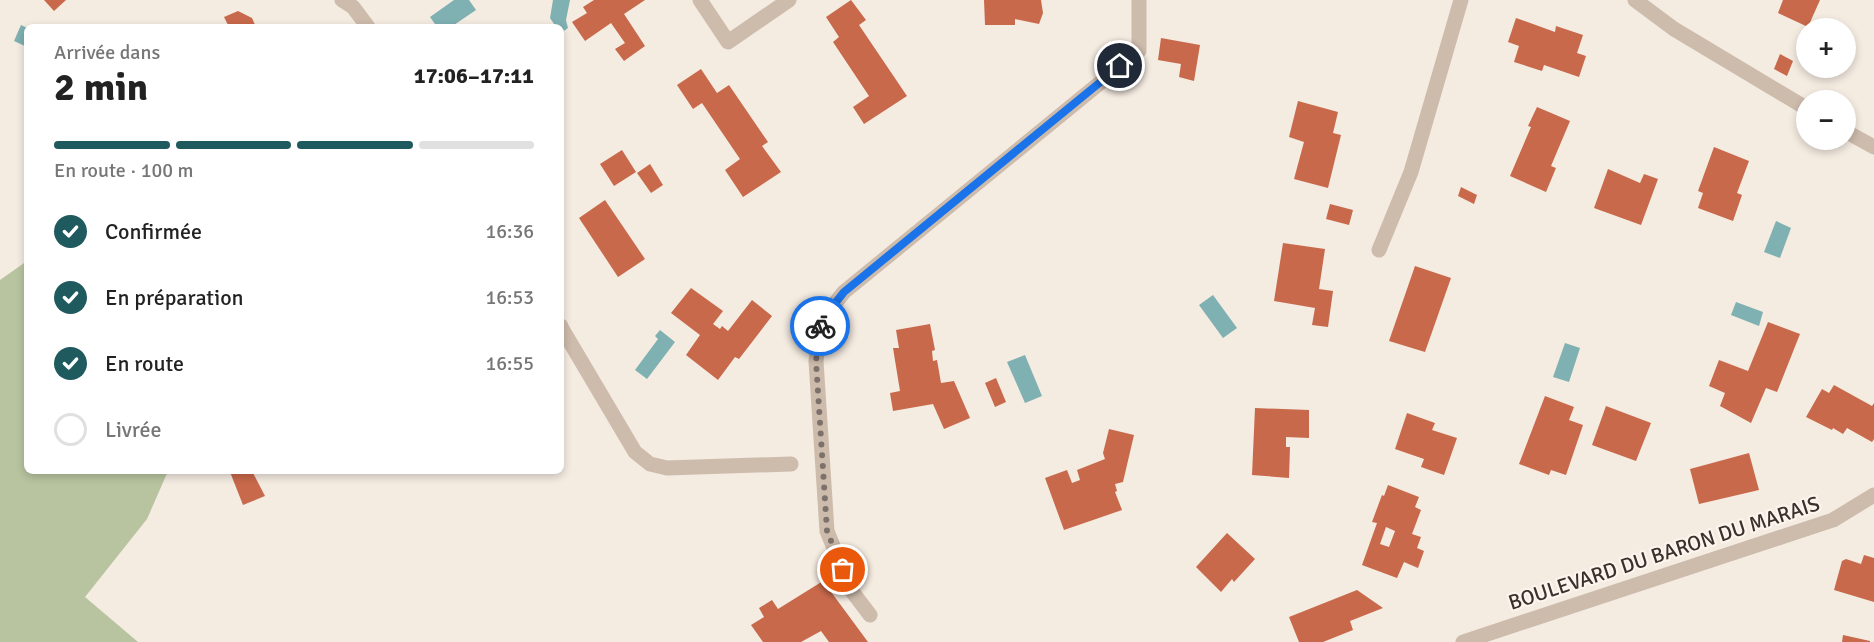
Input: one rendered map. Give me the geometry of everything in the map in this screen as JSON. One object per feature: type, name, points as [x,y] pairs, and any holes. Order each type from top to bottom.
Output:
[{"type":"street","points":[[342,0],[353,7],[366,24]]},
{"type":"street","points":[[700,0],[728,42],[789,0]]},
{"type":"street","points":[[870,615],[851,590],[827,531],[816,361],[821,321],[844,292],[1139,51],[1139,0]]},
{"type":"street","points":[[1379,250],[1411,172],[1461,0]]},
{"type":"street","points":[[1635,0],[1674,29],[1796,102]]},
{"type":"street","points":[[1856,137],[1874,147]]},
{"type":"street","points":[[564,331],[635,452],[650,464],[667,468],[791,464]]},
{"type":"street","name":"BOULEVARD DU BARON DU MARAIS","points":[[1463,642],[1833,520],[1874,495]]},
{"type":"green space","points":[[24,263],[24,474],[167,474],[147,519],[85,597],[138,642],[0,642],[0,280]]},
{"type":"water","points":[[454,0],[469,0],[476,10],[455,24],[435,24],[430,17]]},
{"type":"water","points":[[553,0],[570,0],[566,20],[568,28],[564,31],[564,24],[554,24],[550,18]]},
{"type":"water","points":[[21,25],[24,26],[24,46],[14,41]]},
{"type":"water","points":[[1776,221],[1791,228],[1780,258],[1764,252]]},
{"type":"water","points":[[1213,295],[1237,328],[1223,338],[1199,305]]},
{"type":"water","points":[[1736,302],[1763,312],[1759,326],[1731,315]]},
{"type":"water","points":[[660,330],[675,342],[647,379],[635,370],[658,339],[655,336]]},
{"type":"water","points":[[1565,343],[1580,348],[1569,382],[1553,377]]},
{"type":"water","points":[[1025,355],[1042,396],[1025,403],[1007,362]]},
{"type":"building","points":[[44,0],[66,0],[54,11]]},
{"type":"building","points":[[594,0],[645,0],[624,14],[645,46],[624,61],[615,49],[625,43],[611,23],[585,41],[572,22],[587,13],[583,7]]},
{"type":"building","points":[[851,0],[866,20],[859,25],[907,96],[864,124],[853,107],[869,96],[833,42],[839,37],[826,17]]},
{"type":"building","points":[[984,0],[1041,0],[1043,13],[1039,24],[1015,19],[1015,25],[985,25]]},
{"type":"building","points":[[1783,0],[1820,0],[1812,18],[1796,18],[1796,21],[1778,13]]},
{"type":"building","points":[[238,11],[252,18],[255,24],[228,24],[224,17]]},
{"type":"building","points":[[1516,18],[1555,32],[1556,26],[1583,35],[1577,53],[1586,56],[1579,77],[1544,65],[1542,71],[1514,62],[1519,46],[1508,42]]},
{"type":"building","points":[[1161,38],[1200,45],[1194,81],[1179,77],[1181,64],[1158,60]]},
{"type":"building","points":[[1780,54],[1793,61],[1787,76],[1774,69]]},
{"type":"building","points":[[701,69],[717,93],[729,85],[768,142],[762,146],[781,172],[743,197],[725,170],[740,159],[702,103],[693,109],[677,85]]},
{"type":"building","points":[[1298,101],[1338,112],[1333,133],[1341,135],[1328,188],[1294,179],[1304,142],[1289,137]]},
{"type":"building","points":[[1537,107],[1570,121],[1551,166],[1556,168],[1546,192],[1510,176]]},
{"type":"building","points":[[1714,147],[1749,161],[1737,193],[1742,195],[1733,221],[1698,208],[1703,193],[1698,191]]},
{"type":"building","points":[[622,150],[636,172],[614,186],[600,164]]},
{"type":"building","points":[[650,164],[663,185],[651,193],[637,173]]},
{"type":"building","points":[[1608,169],[1640,183],[1644,174],[1658,179],[1641,225],[1594,208]]},
{"type":"building","points":[[1461,187],[1477,195],[1474,204],[1458,196]]},
{"type":"building","points":[[605,200],[645,259],[618,277],[579,218]]},
{"type":"building","points":[[1330,204],[1353,210],[1349,225],[1326,219]]},
{"type":"building","points":[[1283,243],[1325,249],[1319,289],[1333,291],[1328,327],[1312,325],[1315,308],[1274,301]]},
{"type":"building","points":[[1415,266],[1451,278],[1425,352],[1389,341]]},
{"type":"building","points":[[691,288],[723,311],[713,324],[720,329],[722,326],[728,331],[752,300],[772,316],[739,359],[735,357],[718,380],[686,355],[700,335],[671,313]]},
{"type":"building","points":[[1768,322],[1800,334],[1777,392],[1766,388],[1751,423],[1720,406],[1725,393],[1709,386],[1719,360],[1748,371]]},
{"type":"building","points":[[930,324],[935,350],[932,351],[933,361],[937,360],[941,383],[954,381],[970,418],[944,429],[933,404],[893,411],[890,393],[900,391],[893,348],[899,348],[896,330]]},
{"type":"building","points":[[996,378],[1006,402],[995,407],[985,383]]},
{"type":"building","points":[[1834,385],[1872,406],[1874,403],[1874,439],[1872,442],[1847,428],[1843,434],[1806,417],[1822,389],[1829,393]]},
{"type":"building","points":[[1545,396],[1574,407],[1569,420],[1583,425],[1566,475],[1551,470],[1549,475],[1519,464]]},
{"type":"building","points":[[1606,406],[1651,423],[1636,461],[1592,445]]},
{"type":"building","points":[[1255,408],[1309,410],[1309,438],[1286,437],[1286,447],[1290,447],[1289,478],[1252,475]]},
{"type":"building","points":[[1407,413],[1435,423],[1432,430],[1457,438],[1444,475],[1421,467],[1424,459],[1395,449]]},
{"type":"building","points":[[1109,429],[1134,435],[1123,482],[1115,484],[1117,491],[1115,492],[1122,510],[1064,530],[1045,478],[1067,470],[1072,483],[1080,480],[1077,470],[1105,459],[1103,453]]},
{"type":"building","points":[[1749,453],[1759,490],[1699,504],[1690,469]]},
{"type":"building","points":[[231,474],[254,474],[265,496],[243,505]]},
{"type":"building","points":[[1388,485],[1419,497],[1415,507],[1421,510],[1412,534],[1421,537],[1417,548],[1424,551],[1418,568],[1404,562],[1397,578],[1362,565],[1377,523],[1372,522],[1382,495],[1384,496]],"holes":[[[1386,527],[1395,531],[1389,547],[1380,544]]]},
{"type":"building","points":[[1227,533],[1255,559],[1234,582],[1232,579],[1221,592],[1196,567]]},
{"type":"building","points":[[1864,555],[1874,558],[1874,602],[1834,590],[1842,561],[1846,559],[1861,564]]},
{"type":"building","points":[[823,581],[868,642],[829,642],[821,631],[801,642],[763,642],[751,625],[764,617],[759,608],[772,600],[778,609]]},
{"type":"building","points":[[1357,590],[1383,608],[1350,621],[1353,630],[1323,642],[1299,642],[1289,617]]},
{"type":"building","points":[[1843,635],[1870,641],[1870,642],[1842,642]]},
{"type":"way so far","points":[[820,326],[816,361],[827,531],[843,570]]},
{"type":"route","points":[[820,326],[821,321],[844,292],[1120,66]]}]
